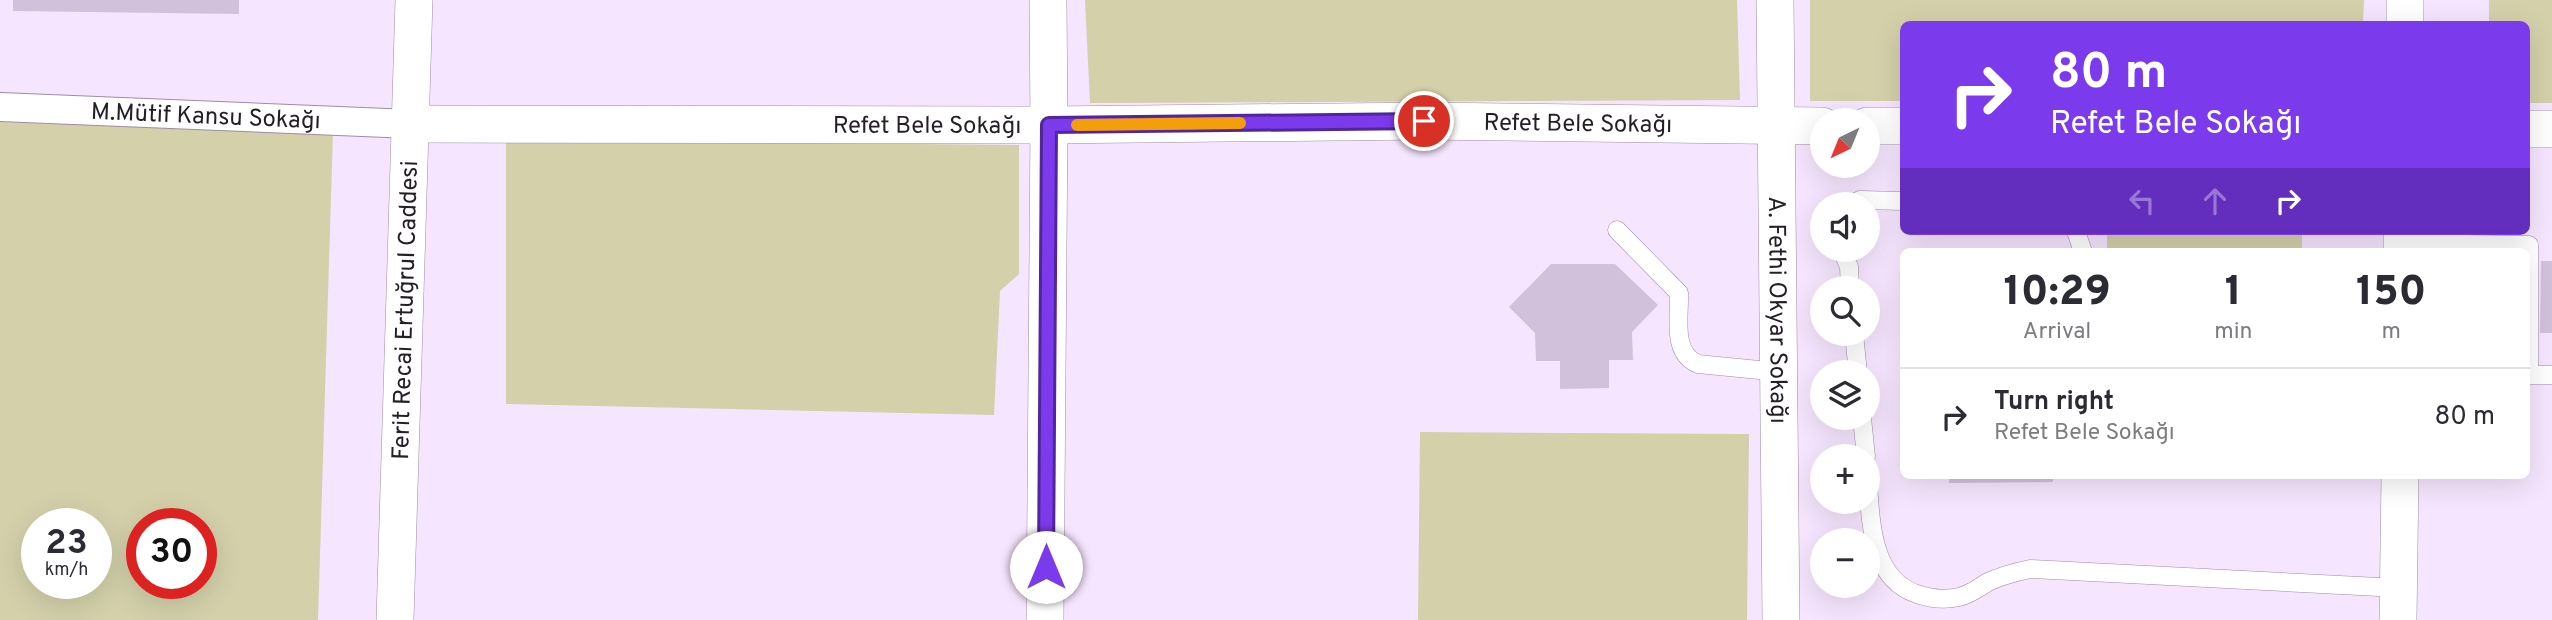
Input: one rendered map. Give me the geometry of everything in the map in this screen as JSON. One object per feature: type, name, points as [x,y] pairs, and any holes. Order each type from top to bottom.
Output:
[{"type":"street","name":"Ferit Recai Ertuğrul Caddesi","points":[[395,620],[414,0]]},
{"type":"street","points":[[1045,620],[1048,0]]},
{"type":"street","name":"A. Fethi Okyar Sokağı","points":[[1775,0],[1781,620]]},
{"type":"street","points":[[2405,0],[2405,21]]},
{"type":"street","name":"M.Mütif Kansu Sokağı","points":[[0,107],[411,124]]},
{"type":"street","name":"Refet Bele Sokağı","points":[[411,124],[1049,125],[1424,121],[1810,126]]},
{"type":"street","points":[[1880,126],[1900,126]]},
{"type":"street","points":[[2530,129],[2552,129]]},
{"type":"street","points":[[2398,604],[2400,479]]},
{"type":"lane","points":[[1880,200],[1900,201]]},
{"type":"lane","points":[[1617,230],[1679,293],[1680,346],[1687,358],[1698,363],[1780,372]]},
{"type":"lane","points":[[2402,242],[2529,244],[2529,248]]},
{"type":"lane","points":[[2530,375],[2552,375]]},
{"type":"lane","points":[[1871,514],[1883,568],[1897,584],[1908,591],[1933,598],[1947,599],[1972,593],[2013,572],[2030,569],[2398,604]]},
{"type":"shaded area","points":[[1085,0],[1737,0],[1740,100],[1090,103]]},
{"type":"shaded area","points":[[1810,0],[2364,0],[2363,21],[1900,21],[1900,101],[1810,101]]},
{"type":"shaded area","points":[[2489,0],[2552,0],[2552,103],[2530,103],[2530,21],[2489,21]]},
{"type":"shaded area","points":[[0,122],[333,132],[318,620],[0,620]]},
{"type":"shaded area","points":[[506,140],[1019,145],[1019,274],[1000,291],[994,415],[506,404]]},
{"type":"shaded area","points":[[2107,235],[2302,235],[2302,248],[2107,248]]},
{"type":"shaded area","points":[[1420,432],[1749,434],[1747,620],[1418,620]]},
{"type":"building","points":[[13,0],[239,0],[239,14],[13,11]]},
{"type":"building","points":[[2541,261],[2552,261],[2552,333],[2540,333]]},
{"type":"building","points":[[1551,264],[1615,264],[1658,305],[1632,332],[1633,360],[1609,360],[1609,388],[1560,389],[1560,361],[1536,361],[1535,333],[1509,307]]},
{"type":"building","points":[[1949,479],[2053,479],[2053,482],[1949,483]]},
{"type":"slow traffic","points":[[1077,125],[1240,123]]},
{"type":"route","points":[[1046,567],[1049,125],[1424,121]]}]
